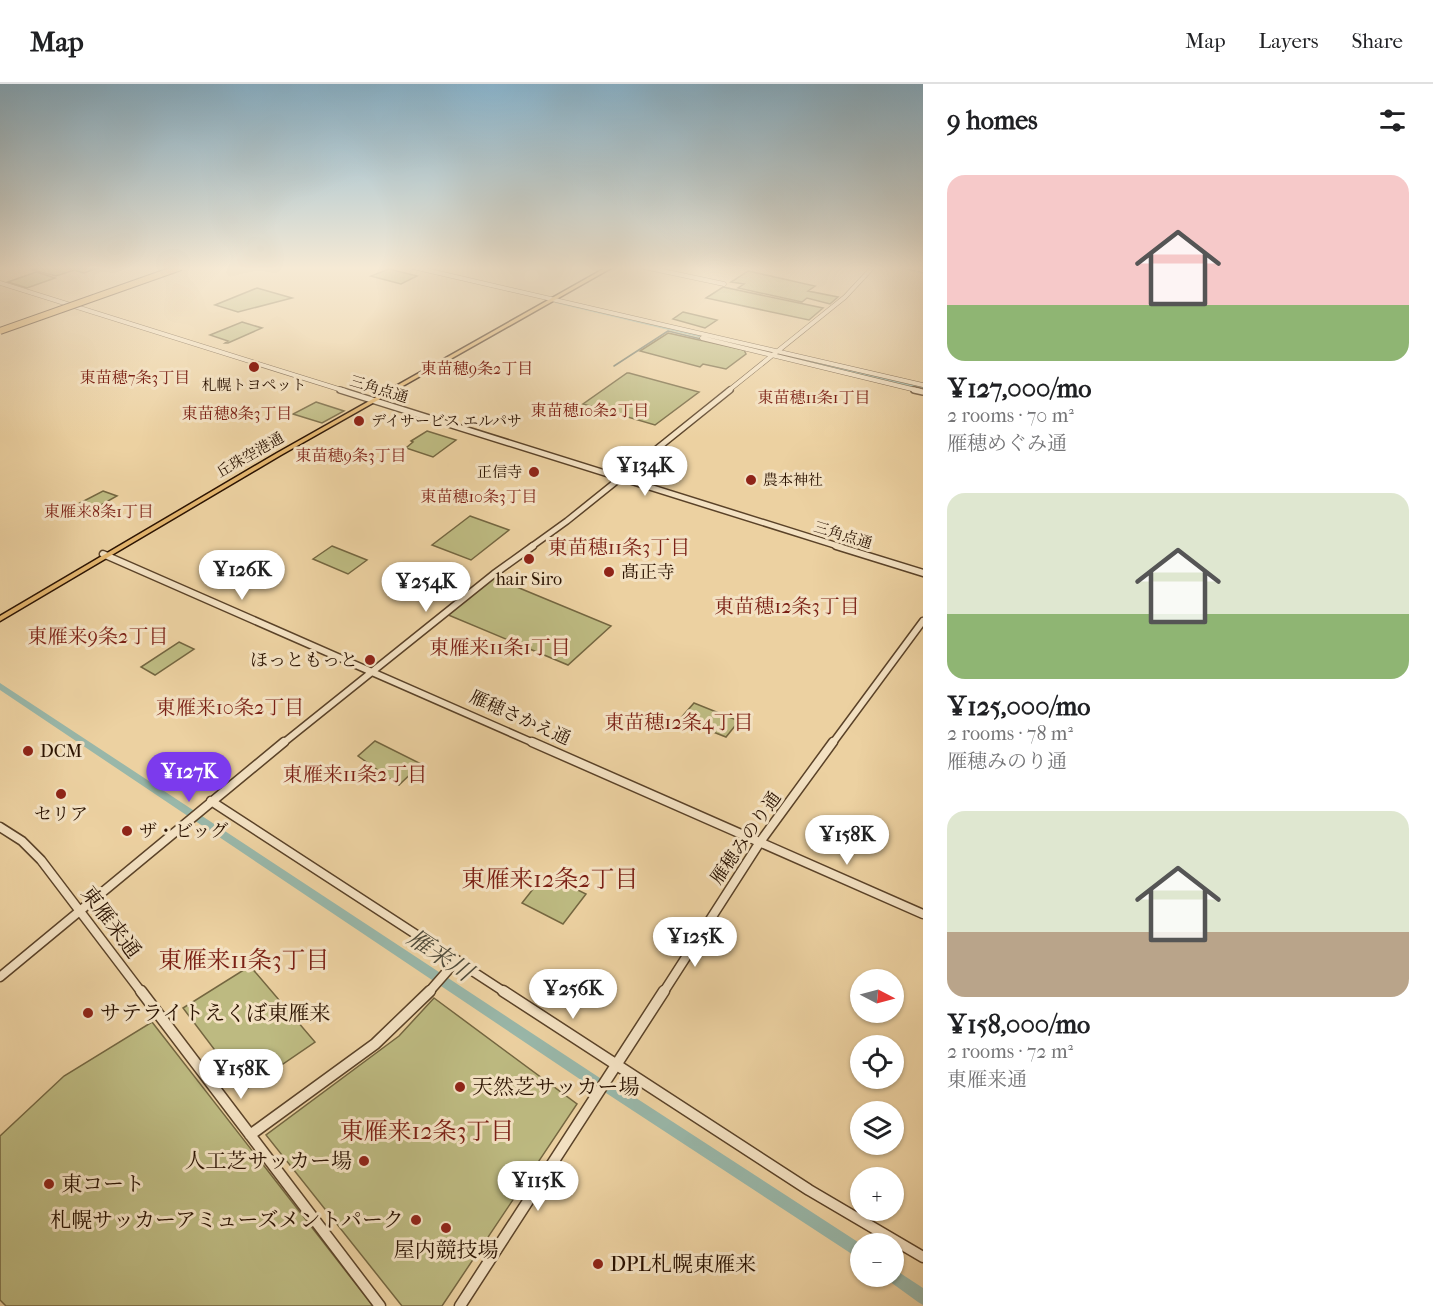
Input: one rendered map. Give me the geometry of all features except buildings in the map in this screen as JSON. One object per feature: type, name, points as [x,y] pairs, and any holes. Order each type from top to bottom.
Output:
[{"type":"highway","points":[[0,330],[21,324]]},
{"type":"main road","name":"丘珠空港通","points":[[0,617],[372,399],[507,324]]},
{"type":"street","name":"三角点通","points":[[134,324],[923,573]]},
{"type":"street","points":[[648,324],[923,386]]},
{"type":"street","points":[[0,977],[211,801],[492,576],[561,526],[810,324]]},
{"type":"street","points":[[773,353],[923,392]]},
{"type":"street","name":"雁穂さかえ通","points":[[104,555],[923,914]]},
{"type":"street","name":"雁穂みのり通","points":[[460,1306],[760,842],[923,621]]},
{"type":"street","points":[[211,801],[809,1190],[923,1257]]},
{"type":"street","name":"東雁来通","points":[[0,827],[19,837],[30,848],[80,911],[380,1306]]},
{"type":"street","points":[[250,1135],[375,1044],[433,988],[457,960]]},
{"type":"shaded area","points":[[237,324],[249,324],[262,328],[228,343],[225,343],[228,341],[210,335]]},
{"type":"shaded area","points":[[691,324],[711,324],[705,328]]},
{"type":"shaded area","points":[[668,333],[744,350],[746,354],[726,369],[703,364],[700,367],[640,351]]},
{"type":"shaded area","points":[[627,373],[699,392],[655,425],[583,404]]},
{"type":"shaded area","points":[[316,402],[344,411],[322,423],[293,414]]},
{"type":"shaded area","points":[[427,431],[456,440],[433,457],[406,448],[413,442],[411,441]]},
{"type":"shaded area","points":[[103,491],[117,496],[92,510],[78,504]]},
{"type":"shaded area","points":[[470,516],[509,530],[471,560],[432,545]]},
{"type":"shaded area","points":[[332,546],[367,560],[348,574],[313,559]]},
{"type":"shaded area","points":[[495,574],[512,585],[611,626],[568,665],[446,614]]},
{"type":"shaded area","points":[[179,642],[194,649],[155,675],[141,667]]},
{"type":"shaded area","points":[[694,703],[739,721],[726,737],[680,719]]},
{"type":"shaded area","points":[[375,741],[421,764],[399,785],[358,756]]},
{"type":"shaded area","points":[[545,874],[586,894],[563,924],[522,903]]},
{"type":"shaded area","points":[[250,966],[315,1042],[245,1090],[183,1008]]},
{"type":"shaded area","name":"札幌サッカーアミューズメントパーク","points":[[434,998],[577,1104],[442,1306],[402,1306],[266,1135],[399,1036]]},
{"type":"shaded area","points":[[152,1022],[373,1306],[6,1306],[0,1300],[0,1136],[64,1076]]},
{"type":"waterway","points":[[651,324],[766,351]]},
{"type":"waterway","points":[[614,366],[668,331],[701,339]]},
{"type":"waterway","points":[[780,355],[923,389]]},
{"type":"waterway","name":"雁来川","points":[[0,686],[598,1084],[611,1089],[850,1246]]},
{"type":"waterway","name":"雁来川","points":[[904,1283],[923,1297]]},
{"type":"place","name":"札幌トヨペット","points":[[254,367]]},
{"type":"place","name":"デイサービス エルパサ","points":[[359,421]]},
{"type":"place","name":"正信寺","points":[[534,472]]},
{"type":"place","name":"農本神社","points":[[751,480]]},
{"type":"place","name":"hair Siro","points":[[529,559]]},
{"type":"place","name":"髙正寺","points":[[609,572]]},
{"type":"place","name":"ほっともっと","points":[[370,660]]},
{"type":"place","name":"DCM","points":[[28,751]]},
{"type":"place","name":"セリア","points":[[61,794]]},
{"type":"place","name":"ザ・ビッグ","points":[[127,831]]},
{"type":"place","name":"サテライトえくぼ東雁来","points":[[88,1013]]},
{"type":"place","name":"天然芝サッカー場","points":[[460,1087]]},
{"type":"place","name":"人工芝サッカー場","points":[[364,1161]]},
{"type":"place","name":"東コート","points":[[49,1184]]},
{"type":"place","name":"札幌サッカーアミューズメントパーク","points":[[416,1220]]},
{"type":"place","name":"屋内競技場","points":[[446,1228]]},
{"type":"place","name":"DPL札幌東雁来","points":[[598,1264]]},
{"type":"district","name":"東苗穂9条2丁目","points":[[477,368]]},
{"type":"district","name":"東苗穂7条3丁目","points":[[135,377]]},
{"type":"district","name":"東苗穂11条1丁目","points":[[814,397]]},
{"type":"district","name":"東苗穂10条2丁目","points":[[590,410]]},
{"type":"district","name":"東苗穂8条3丁目","points":[[237,413]]},
{"type":"district","name":"東苗穂9条3丁目","points":[[351,455]]},
{"type":"district","name":"東苗穂10条3丁目","points":[[479,496]]},
{"type":"district","name":"東雁来8条1丁目","points":[[99,511]]},
{"type":"district","name":"東苗穂11条3丁目","points":[[619,547]]},
{"type":"district","name":"東苗穂12条3丁目","points":[[787,606]]},
{"type":"district","name":"東雁来9条2丁目","points":[[98,636]]},
{"type":"district","name":"東雁来11条1丁目","points":[[500,647]]},
{"type":"district","name":"東雁来10条2丁目","points":[[230,707]]},
{"type":"district","name":"東苗穂12条4丁目","points":[[679,722]]},
{"type":"district","name":"東雁来11条2丁目","points":[[355,774]]},
{"type":"district","name":"東雁来12条2丁目","points":[[550,879]]},
{"type":"district","name":"東雁来11条3丁目","points":[[244,960]]},
{"type":"district","name":"東雁来12条3丁目","points":[[427,1131]]}]
